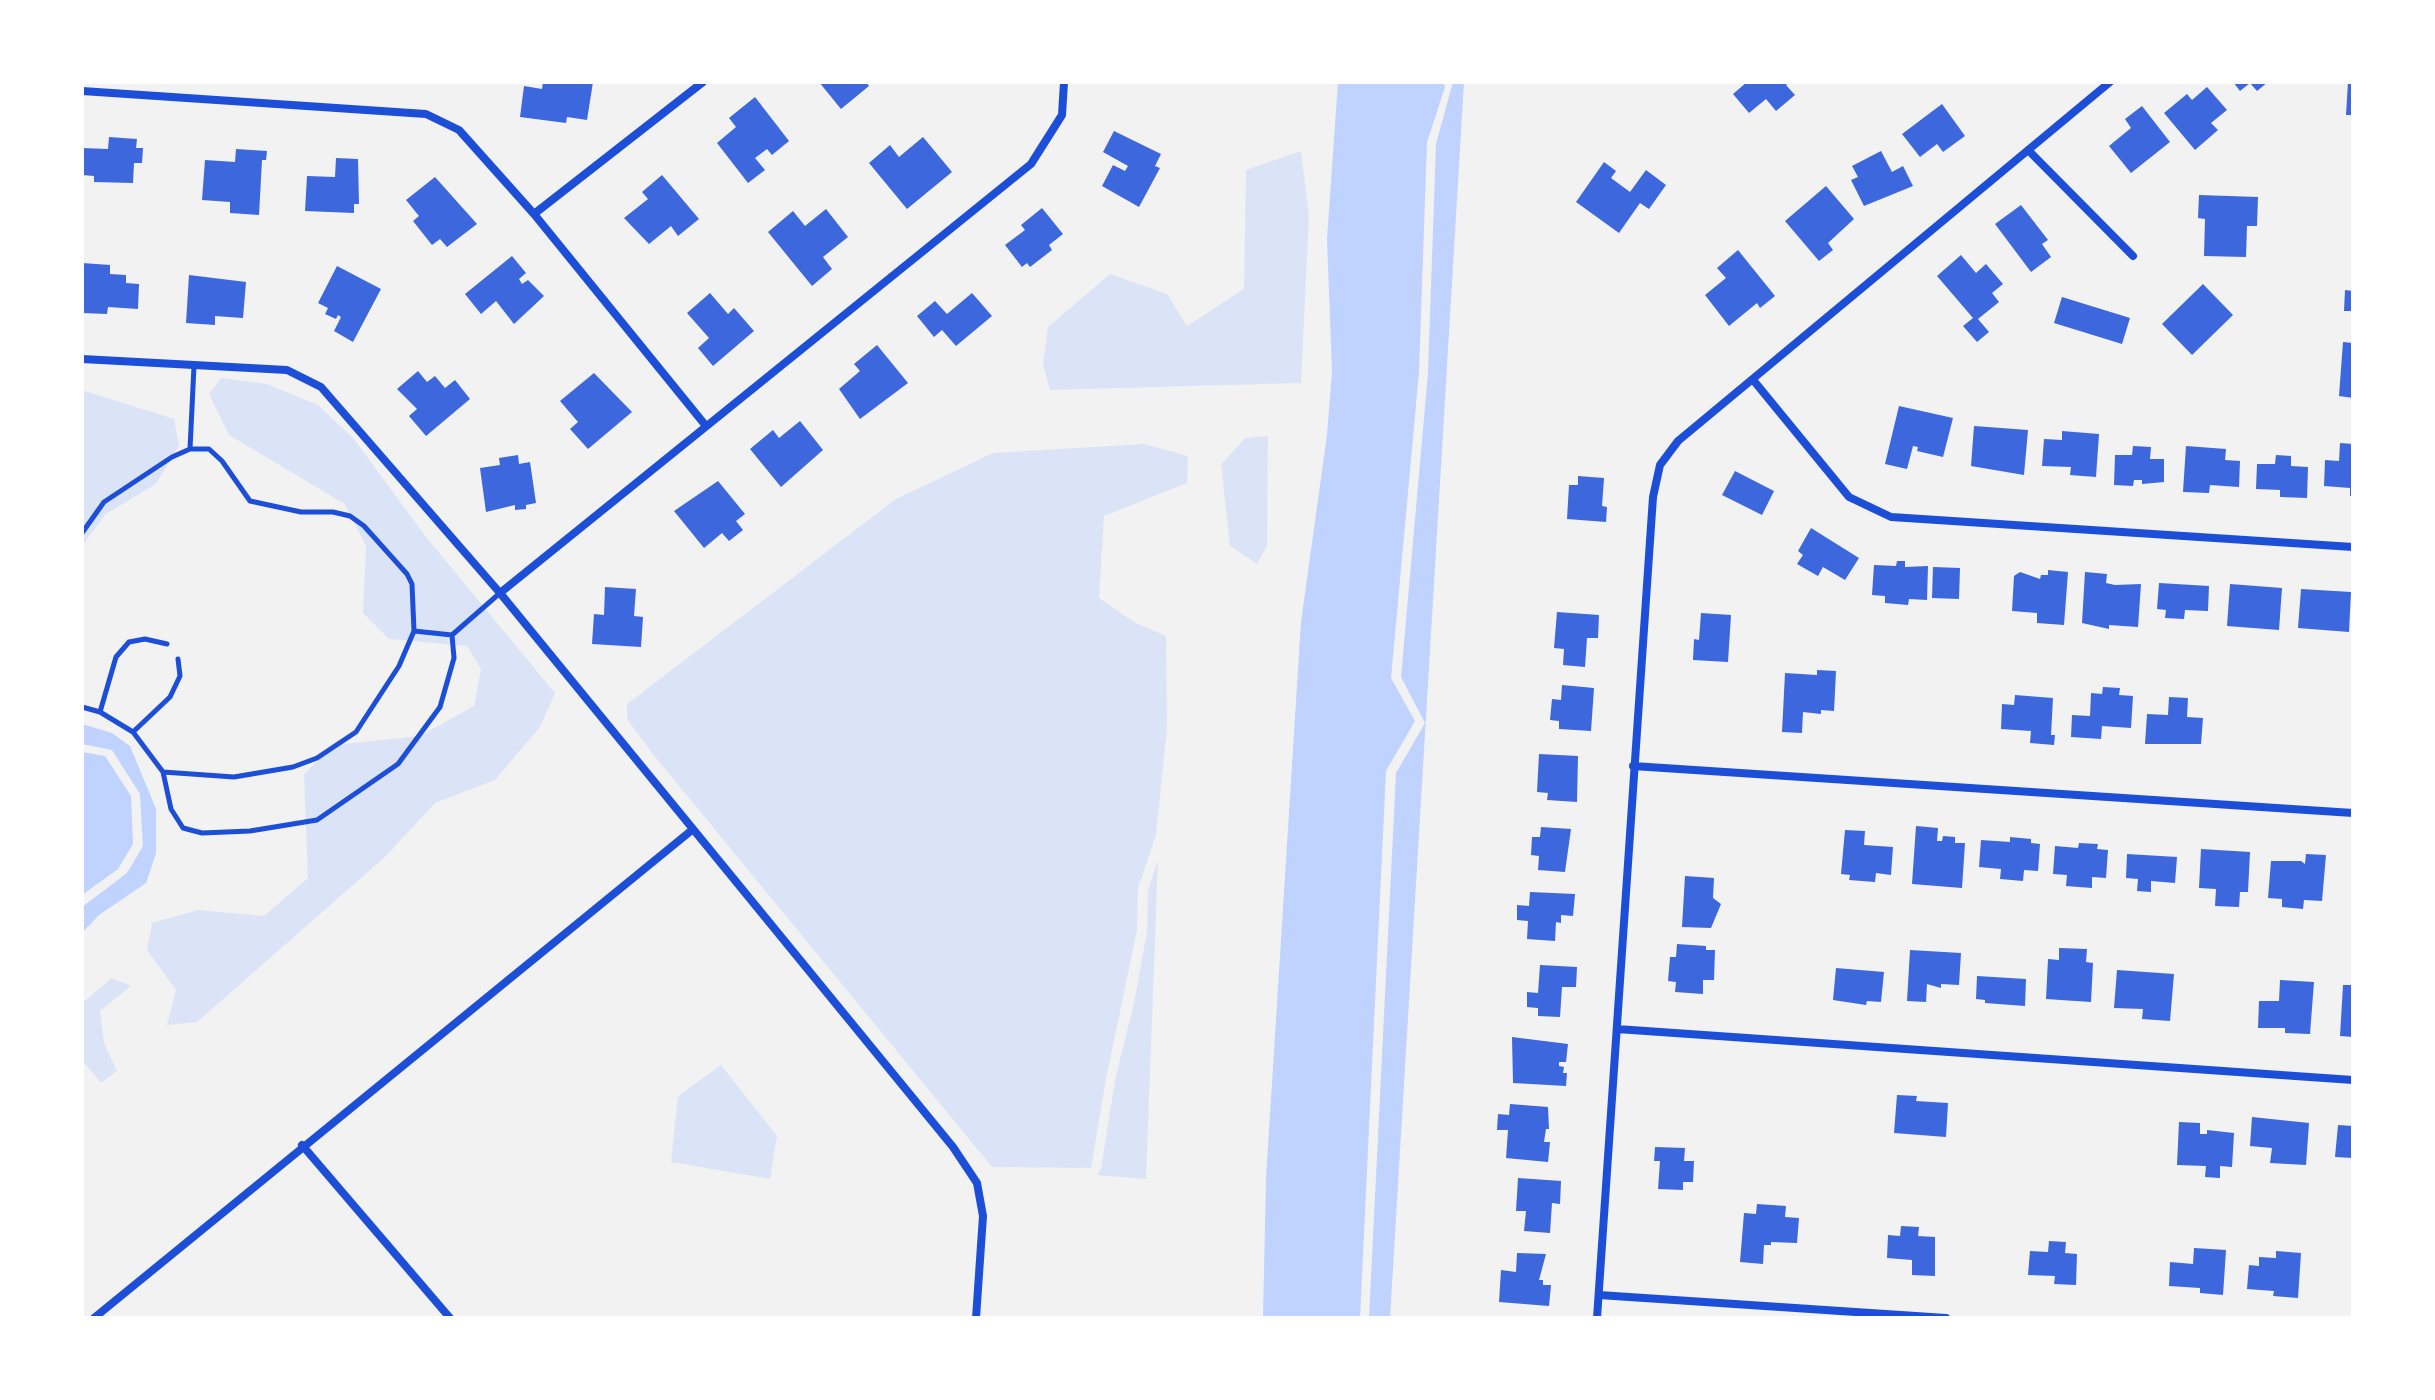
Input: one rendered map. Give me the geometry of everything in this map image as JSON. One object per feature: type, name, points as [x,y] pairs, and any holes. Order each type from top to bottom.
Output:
[{"type":"street","points":[[534,214],[703,82]]},
{"type":"street","points":[[500,593],[1031,164],[1062,115],[1064,82]]},
{"type":"street","points":[[1597,1318],[1633,766],[1653,497],[1660,465],[1678,441],[1754,381],[2110,82]]},
{"type":"street","points":[[82,91],[426,114],[459,130],[534,214],[706,426]]},
{"type":"street","points":[[2028,150],[2133,256]]},
{"type":"street","points":[[82,359],[287,370],[321,387],[500,593],[953,1147],[977,1183],[983,1216],[976,1318]]},
{"type":"street","points":[[1754,381],[1849,497],[1891,517],[2353,547]]},
{"type":"street","points":[[1633,766],[2353,813]]},
{"type":"street","points":[[94,1318],[302,1145],[692,830]]},
{"type":"street","points":[[1617,1029],[2353,1080]]},
{"type":"street","points":[[302,1145],[450,1318]]},
{"type":"street","points":[[1599,1295],[1946,1318]]},
{"type":"lane","points":[[190,449],[194,365]]},
{"type":"lane","points":[[82,533],[104,502],[172,457],[190,449],[209,449],[222,461],[250,501],[261,506],[350,516],[364,526],[407,574],[412,584],[414,631],[399,666],[356,732],[317,758],[293,767],[234,777],[163,772]]},
{"type":"lane","points":[[414,631],[452,635],[500,593]]},
{"type":"lane","points":[[82,707],[100,712],[133,732],[163,772],[171,809],[183,828],[202,833],[250,831],[317,820],[398,764],[432,719],[440,707],[454,658],[452,635]]},
{"type":"lane","points":[[100,712],[116,657],[129,642],[145,639],[167,644]]},
{"type":"lane","points":[[133,732],[170,697],[180,676],[178,659]]},
{"type":"shaded area","points":[[1301,151],[1309,216],[1301,383],[1050,390],[1043,364],[1048,327],[1110,274],[1167,294],[1187,326],[1244,289],[1246,170]]},
{"type":"shaded area","points":[[221,378],[267,384],[318,405],[354,439],[426,537],[555,693],[540,727],[495,780],[435,803],[385,857],[197,1022],[167,1025],[176,990],[147,950],[152,923],[198,910],[264,916],[308,878],[304,774],[334,745],[420,736],[474,706],[481,669],[467,646],[389,639],[363,613],[366,546],[345,504],[229,435],[209,394]]},
{"type":"shaded area","points":[[82,390],[174,419],[179,446],[156,484],[106,514],[82,546]]},
{"type":"shaded area","points":[[1268,436],[1267,546],[1257,564],[1230,546],[1221,465],[1245,438]]},
{"type":"shaded area","points":[[1144,444],[1188,456],[1187,483],[1104,516],[1099,598],[1134,622],[1166,636],[1167,728],[1156,835],[1138,888],[1137,930],[1091,1168],[992,1167],[652,753],[627,719],[627,704],[896,499],[993,453]]},
{"type":"shaded area","points":[[1158,860],[1146,1179],[1097,1175],[1101,1169],[1115,1080],[1147,932],[1148,890]]},
{"type":"shaded area","points":[[112,978],[131,986],[100,1011],[104,1043],[117,1071],[101,1083],[82,1060],[82,1003]]},
{"type":"shaded area","points":[[721,1065],[777,1136],[770,1179],[671,1162],[678,1096]]},
{"type":"water","points":[[1338,82],[1444,82],[1445,87],[1427,142],[1419,372],[1391,678],[1415,721],[1386,771],[1360,1318],[1263,1318],[1266,1178],[1301,622],[1327,435],[1332,372],[1327,239]]},
{"type":"water","points":[[1453,82],[1464,82],[1390,1318],[1369,1318],[1396,773],[1425,723],[1401,677],[1428,373],[1436,144]]},
{"type":"water","points":[[82,724],[112,733],[130,746],[156,809],[156,853],[146,883],[99,915],[82,933],[82,907],[127,873],[143,846],[140,794],[112,750],[82,744]]},
{"type":"water","points":[[82,752],[105,756],[131,796],[133,844],[118,869],[82,895]]},
{"type":"building","points":[[543,82],[593,82],[587,120],[567,117],[566,123],[520,117],[524,86],[542,89]]},
{"type":"building","points":[[819,82],[866,82],[869,86],[841,109]]},
{"type":"building","points":[[1747,82],[1789,82],[1786,85],[1795,95],[1776,111],[1766,99],[1749,113],[1733,94]]},
{"type":"building","points":[[2233,82],[2268,82],[2257,91],[2250,83],[2240,91]]},
{"type":"building","points":[[2348,82],[2353,82],[2353,115],[2346,115]]},
{"type":"building","points":[[2207,87],[2227,110],[2211,123],[2218,130],[2195,150],[2164,113],[2187,94],[2192,100]]},
{"type":"building","points":[[755,97],[789,141],[772,155],[767,149],[755,158],[765,170],[748,183],[717,143],[736,127],[729,118]]},
{"type":"building","points":[[1942,104],[1965,136],[1943,152],[1937,144],[1920,157],[1902,134]]},
{"type":"building","points":[[2142,106],[2170,142],[2131,173],[2109,146],[2131,128],[2125,119]]},
{"type":"building","points":[[1114,131],[1161,154],[1155,166],[1160,168],[1139,207],[1102,186],[1113,165],[1125,171],[1128,166],[1103,152]]},
{"type":"building","points":[[109,137],[137,139],[136,148],[143,148],[142,163],[134,163],[133,183],[94,182],[94,176],[82,175],[82,148],[108,149]]},
{"type":"building","points":[[923,137],[952,172],[907,209],[869,163],[890,145],[899,157]]},
{"type":"building","points":[[236,149],[267,151],[266,160],[262,160],[259,215],[230,213],[230,202],[202,200],[205,160],[235,162]]},
{"type":"building","points":[[1881,151],[1892,172],[1903,166],[1913,186],[1864,206],[1851,180],[1858,177],[1852,166]]},
{"type":"building","points":[[336,158],[358,159],[359,204],[354,204],[354,213],[305,211],[307,176],[335,177]]},
{"type":"building","points":[[1604,162],[1616,171],[1611,178],[1630,192],[1646,170],[1666,185],[1649,209],[1640,203],[1619,233],[1576,202]]},
{"type":"building","points":[[662,175],[699,219],[678,236],[671,226],[649,244],[624,218],[648,199],[642,192]]},
{"type":"building","points":[[435,177],[477,224],[447,247],[440,239],[432,245],[413,221],[419,216],[406,200]]},
{"type":"building","points":[[1826,186],[1854,219],[1828,243],[1833,250],[1819,261],[1785,221]]},
{"type":"building","points":[[2199,195],[2258,197],[2257,226],[2247,226],[2246,257],[2204,256],[2205,219],[2198,218]]},
{"type":"building","points":[[2021,205],[2048,240],[2042,244],[2051,257],[2031,272],[1995,224]]},
{"type":"building","points":[[1042,208],[1063,234],[1049,245],[1052,250],[1030,267],[1027,263],[1022,267],[1005,245],[1025,230],[1021,225]]},
{"type":"building","points":[[826,209],[848,237],[823,257],[832,269],[812,286],[768,232],[793,211],[805,226]]},
{"type":"building","points":[[1738,250],[1775,296],[1760,308],[1757,303],[1729,326],[1705,295],[1726,278],[1717,268]]},
{"type":"building","points":[[1961,255],[1976,273],[1986,264],[2003,284],[1992,293],[1999,302],[1978,319],[1989,332],[1977,342],[1963,326],[1973,318],[1937,276]]},
{"type":"building","points":[[512,256],[526,273],[519,279],[522,284],[528,280],[544,296],[514,324],[496,301],[481,314],[465,294]]},
{"type":"building","points":[[82,263],[110,265],[110,274],[126,275],[126,283],[139,284],[138,309],[108,307],[107,314],[82,313]]},
{"type":"building","points":[[337,266],[381,289],[353,342],[334,331],[341,317],[338,315],[336,319],[325,314],[328,308],[318,303]]},
{"type":"building","points":[[189,275],[246,282],[243,318],[215,316],[215,325],[186,323]]},
{"type":"building","points":[[2203,284],[2233,315],[2192,355],[2162,324]]},
{"type":"building","points":[[2345,290],[2353,291],[2353,311],[2344,311]]},
{"type":"building","points":[[710,293],[728,314],[734,308],[754,331],[713,366],[698,348],[709,338],[687,313]]},
{"type":"building","points":[[972,293],[992,316],[956,346],[942,330],[934,337],[917,316],[935,301],[947,314]]},
{"type":"building","points":[[2062,297],[2130,318],[2122,344],[2054,323]]},
{"type":"building","points":[[2343,342],[2353,343],[2353,398],[2339,396]]},
{"type":"building","points":[[877,345],[908,383],[860,419],[839,389],[860,371],[854,364]]},
{"type":"building","points":[[418,371],[427,382],[435,376],[445,388],[455,380],[470,399],[426,436],[409,416],[417,409],[397,389]]},
{"type":"building","points":[[594,373],[632,412],[588,449],[570,429],[578,422],[560,401]]},
{"type":"building","points":[[1899,406],[1953,418],[1943,457],[1917,451],[1918,447],[1913,446],[1907,469],[1885,464]]},
{"type":"building","points":[[800,421],[823,450],[781,487],[750,449],[773,430],[779,438]]},
{"type":"building","points":[[1974,426],[2028,430],[2024,475],[1971,466]]},
{"type":"building","points":[[2062,431],[2099,434],[2096,477],[2070,475],[2071,467],[2042,466],[2044,439],[2062,440]]},
{"type":"building","points":[[2340,443],[2353,444],[2353,496],[2350,496],[2350,488],[2324,486],[2325,460],[2339,461]]},
{"type":"building","points":[[2133,446],[2151,447],[2150,459],[2164,459],[2164,482],[2142,484],[2142,480],[2134,480],[2133,486],[2114,485],[2115,455],[2132,455]]},
{"type":"building","points":[[2186,446],[2226,449],[2225,460],[2240,461],[2239,487],[2210,485],[2209,493],[2183,492]]},
{"type":"building","points":[[518,455],[519,464],[530,462],[536,503],[526,505],[526,509],[515,510],[515,505],[486,512],[480,468],[500,465],[499,458]]},
{"type":"building","points":[[2276,455],[2291,456],[2291,466],[2308,467],[2307,498],[2280,497],[2280,490],[2256,489],[2257,464],[2275,464]]},
{"type":"building","points":[[1735,471],[1774,491],[1762,515],[1722,495]]},
{"type":"building","points":[[1578,476],[1604,478],[1602,506],[1607,507],[1606,522],[1567,519],[1569,485],[1578,485]]},
{"type":"building","points":[[718,481],[745,514],[736,521],[743,530],[729,541],[722,533],[704,548],[674,511]]},
{"type":"building","points":[[1811,528],[1859,558],[1845,580],[1823,567],[1818,576],[1797,564],[1803,555],[1798,551]]},
{"type":"building","points":[[1897,561],[1905,561],[1905,567],[1928,566],[1927,600],[1909,599],[1908,605],[1885,603],[1885,596],[1872,595],[1874,565],[1896,566]]},
{"type":"building","points":[[1933,567],[1960,568],[1959,599],[1932,598]]},
{"type":"building","points":[[2048,570],[2068,572],[2064,625],[2037,623],[2037,613],[2012,611],[2014,576],[2020,572],[2040,579],[2041,575],[2048,575]]},
{"type":"building","points":[[2085,572],[2107,574],[2106,583],[2115,585],[2141,584],[2138,627],[2109,625],[2109,629],[2082,623]]},
{"type":"building","points":[[2159,583],[2209,586],[2208,611],[2185,610],[2184,619],[2165,618],[2166,610],[2157,609]]},
{"type":"building","points":[[2230,584],[2282,588],[2279,630],[2227,626]]},
{"type":"building","points":[[605,587],[636,589],[634,616],[643,617],[641,647],[592,644],[594,614],[604,615]]},
{"type":"building","points":[[2301,589],[2351,592],[2349,632],[2298,628]]},
{"type":"building","points":[[1557,612],[1599,615],[1598,638],[1587,638],[1585,667],[1563,665],[1564,649],[1554,648]]},
{"type":"building","points":[[1701,613],[1731,615],[1728,662],[1693,660],[1694,639],[1699,640]]},
{"type":"building","points":[[1817,670],[1836,671],[1834,711],[1821,710],[1821,714],[1803,712],[1802,733],[1782,732],[1785,673],[1817,675]]},
{"type":"building","points":[[1562,685],[1594,688],[1591,731],[1559,729],[1559,721],[1550,720],[1552,699],[1561,700]]},
{"type":"building","points":[[2103,687],[2120,688],[2119,695],[2133,696],[2131,728],[2102,726],[2101,739],[2071,737],[2072,715],[2090,716],[2091,693],[2102,694]]},
{"type":"building","points":[[2015,695],[2053,698],[2051,735],[2055,735],[2054,745],[2030,743],[2031,731],[2001,729],[2002,704],[2014,705]]},
{"type":"building","points":[[2169,697],[2188,698],[2187,717],[2203,718],[2201,744],[2145,744],[2147,714],[2168,715]]},
{"type":"building","points":[[1539,754],[1578,756],[1577,802],[1547,800],[1548,793],[1537,792]]},
{"type":"building","points":[[1916,826],[1938,828],[1937,841],[1942,841],[1943,836],[1955,837],[1955,843],[1965,843],[1962,888],[1912,884]]},
{"type":"building","points":[[1541,827],[1571,829],[1565,872],[1538,870],[1539,856],[1531,855],[1532,837],[1540,837]]},
{"type":"building","points":[[1845,830],[1865,831],[1864,845],[1893,847],[1891,875],[1876,873],[1875,882],[1849,880],[1850,875],[1841,874]]},
{"type":"building","points":[[2010,837],[2031,839],[2031,843],[2040,844],[2038,871],[2024,870],[2023,881],[2000,879],[2001,869],[1979,867],[1981,840],[2010,842]]},
{"type":"building","points":[[2079,843],[2098,844],[2097,849],[2108,850],[2106,878],[2092,877],[2092,888],[2066,886],[2067,875],[2053,874],[2055,846],[2078,848]]},
{"type":"building","points":[[2201,849],[2250,852],[2248,892],[2240,892],[2239,907],[2215,906],[2216,889],[2199,888]]},
{"type":"building","points":[[2127,854],[2177,857],[2175,883],[2151,881],[2151,892],[2137,891],[2138,879],[2126,878]]},
{"type":"building","points":[[2306,854],[2326,855],[2322,901],[2304,900],[2303,909],[2282,907],[2282,899],[2268,898],[2271,861],[2301,861],[2305,864]]},
{"type":"building","points":[[1685,876],[1714,878],[1713,898],[1721,904],[1711,928],[1682,927]]},
{"type":"building","points":[[1530,892],[1575,894],[1573,916],[1561,915],[1561,923],[1556,922],[1555,941],[1527,939],[1528,921],[1517,920],[1517,905],[1529,906]]},
{"type":"building","points":[[1677,944],[1706,946],[1706,950],[1715,950],[1714,980],[1703,980],[1703,994],[1675,992],[1676,982],[1668,981],[1670,957],[1676,957]]},
{"type":"building","points":[[2059,948],[2087,949],[2086,962],[2093,963],[2091,1002],[2046,999],[2048,959],[2059,960]]},
{"type":"building","points":[[1910,950],[1961,953],[1959,985],[1941,984],[1941,988],[1927,984],[1926,1002],[1907,1001]]},
{"type":"building","points":[[1540,965],[1577,967],[1576,987],[1562,987],[1560,1017],[1538,1016],[1538,1008],[1527,1007],[1527,992],[1538,993]]},
{"type":"building","points":[[1836,968],[1884,972],[1881,1002],[1867,1001],[1866,1005],[1833,1000]]},
{"type":"building","points":[[2117,970],[2174,974],[2170,1021],[2142,1019],[2143,1009],[2114,1008]]},
{"type":"building","points":[[1977,976],[2026,979],[2025,1006],[1985,1003],[1985,1000],[1976,999]]},
{"type":"building","points":[[2280,980],[2314,982],[2310,1034],[2285,1033],[2285,1028],[2258,1028],[2259,1001],[2279,1001]]},
{"type":"building","points":[[2343,985],[2353,985],[2353,1037],[2340,1036]]},
{"type":"building","points":[[1512,1037],[1568,1044],[1566,1062],[1559,1062],[1559,1066],[1564,1067],[1563,1073],[1567,1073],[1566,1086],[1513,1083]]},
{"type":"building","points":[[1897,1095],[1917,1096],[1916,1101],[1948,1103],[1946,1137],[1894,1133]]},
{"type":"building","points":[[1510,1104],[1548,1107],[1549,1129],[1546,1129],[1544,1142],[1550,1142],[1548,1162],[1506,1158],[1508,1130],[1497,1130],[1498,1114],[1509,1115]]},
{"type":"building","points":[[2252,1117],[2309,1123],[2306,1165],[2270,1163],[2272,1148],[2250,1146]]},
{"type":"building","points":[[2179,1122],[2200,1123],[2200,1134],[2207,1134],[2207,1130],[2234,1133],[2232,1167],[2220,1166],[2220,1178],[2205,1177],[2206,1166],[2177,1165]]},
{"type":"building","points":[[2338,1125],[2353,1126],[2353,1158],[2335,1157]]},
{"type":"building","points":[[1655,1147],[1685,1148],[1684,1161],[1694,1161],[1693,1182],[1683,1182],[1683,1190],[1658,1189],[1660,1161],[1654,1161]]},
{"type":"building","points":[[1518,1178],[1561,1181],[1560,1204],[1552,1203],[1550,1233],[1524,1231],[1526,1211],[1516,1211]]},
{"type":"building","points":[[1757,1204],[1786,1206],[1785,1217],[1799,1218],[1797,1243],[1771,1242],[1771,1245],[1764,1245],[1763,1264],[1740,1262],[1744,1213],[1756,1214]]},
{"type":"building","points":[[1901,1226],[1919,1227],[1918,1236],[1935,1237],[1935,1276],[1912,1275],[1912,1260],[1887,1258],[1888,1235],[1900,1236]]},
{"type":"building","points":[[2049,1241],[2066,1242],[2065,1253],[2077,1254],[2076,1285],[2054,1284],[2055,1276],[2028,1275],[2030,1251],[2048,1252]]},
{"type":"building","points":[[2194,1248],[2226,1250],[2223,1295],[2200,1293],[2200,1288],[2169,1286],[2170,1262],[2193,1264]]},
{"type":"building","points":[[2276,1251],[2301,1253],[2298,1298],[2273,1296],[2274,1291],[2247,1289],[2249,1265],[2259,1266],[2259,1257],[2276,1258]]},
{"type":"building","points":[[1517,1253],[1546,1254],[1539,1280],[1543,1280],[1543,1285],[1551,1285],[1549,1306],[1499,1302],[1501,1270],[1516,1272]]}]
